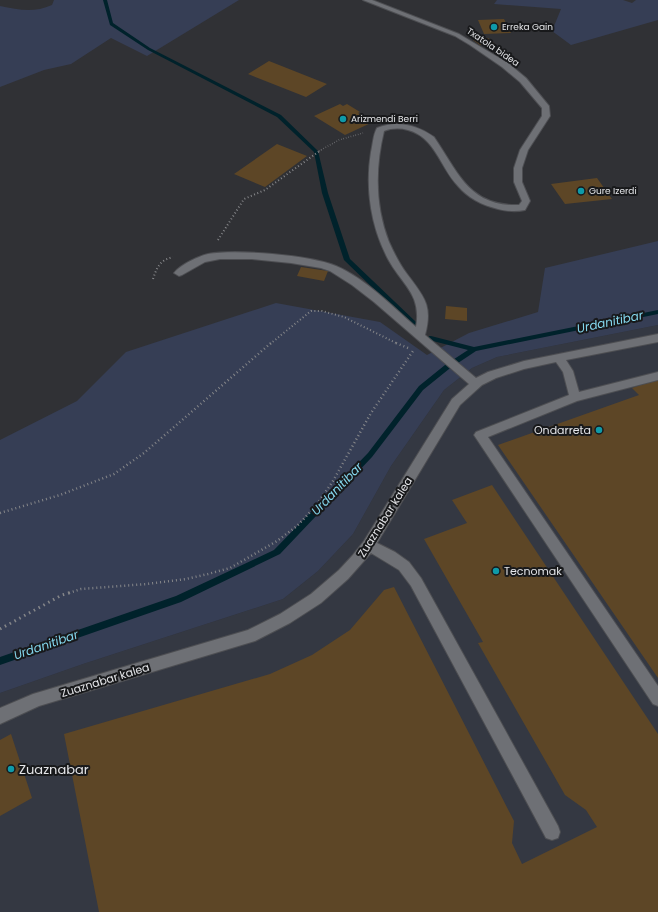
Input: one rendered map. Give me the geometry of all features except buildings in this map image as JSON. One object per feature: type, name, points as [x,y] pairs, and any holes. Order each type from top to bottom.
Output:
[{"type":"street","name":"Txatola bidea","points":[[366,0],[457,35],[505,66],[522,80],[546,108],[546,116],[524,150],[518,168],[518,182],[526,201],[522,208],[513,209],[495,206],[478,198],[460,184],[431,139],[424,133],[410,127],[396,126],[386,126],[380,130]]},
{"type":"street","points":[[380,130],[373,155],[373,176],[378,218],[381,232],[391,256],[402,275],[418,295],[423,325],[419,336]]},
{"type":"street","points":[[179,273],[208,257],[257,256],[332,268],[357,284],[476,384]]},
{"type":"street","name":"Zuaznabar kalea","points":[[0,716],[38,699],[250,636],[299,612],[320,597],[351,568],[369,545],[452,408],[466,392],[476,384],[492,375],[508,369],[658,338]]},
{"type":"street","points":[[559,358],[568,371],[575,397]]},
{"type":"street","points":[[658,376],[575,397],[480,435],[658,699]]},
{"type":"street","points":[[369,545],[390,556],[404,566],[416,582],[552,832]]},
{"type":"path","points":[[217,242],[228,227],[244,199],[250,195],[261,192],[311,156],[334,142],[356,134],[380,130]]},
{"type":"path","points":[[154,279],[158,263],[164,259],[179,255]]},
{"type":"path","points":[[0,513],[60,495],[114,474],[144,453],[260,352],[311,311],[318,310],[347,318],[399,345],[410,349],[416,348],[375,407],[333,481],[315,507],[297,526],[277,541],[230,568],[208,574],[186,579],[147,584],[81,589],[62,596],[0,629]]},
{"type":"shaded area","points":[[54,0],[239,0],[147,56],[111,38],[71,64],[44,70],[0,87],[0,6],[20,10],[33,10],[52,5]]},
{"type":"shaded area","points":[[497,0],[623,0],[632,3],[636,0],[658,0],[658,20],[571,45],[552,31],[561,9],[494,4]]},
{"type":"shaded area","points":[[658,241],[658,325],[497,357],[472,368],[444,390],[391,466],[353,534],[318,571],[283,599],[83,664],[0,693],[0,440],[77,401],[126,352],[276,303],[380,322],[427,355],[469,333],[538,312],[545,268]]},
{"type":"shaded area","points":[[658,325],[658,912],[0,912],[0,693],[83,664],[283,599],[318,571],[353,534],[391,466],[444,390],[472,368],[497,357]]},
{"type":"waterway","points":[[105,0],[111,24],[149,49],[279,116],[316,152],[325,193],[347,260],[414,324]]},
{"type":"waterway","name":"Urdanitibar","points":[[474,349],[658,312]]},
{"type":"waterway","points":[[431,338],[474,349]]},
{"type":"waterway","name":"Urdanitibar","points":[[0,661],[178,599],[277,552],[370,455],[421,388],[447,367],[474,349]]},
{"type":"place","name":"Erreka Gain","points":[[494,27]]},
{"type":"place","name":"Arizmendi Berri","points":[[343,119]]},
{"type":"place","name":"Gure Izerdi","points":[[581,191]]},
{"type":"place","name":"Ondarreta","points":[[599,430]]},
{"type":"place","name":"Tecnomak","points":[[496,571]]},
{"type":"place","name":"Zuaznabar","points":[[11,769]]}]
